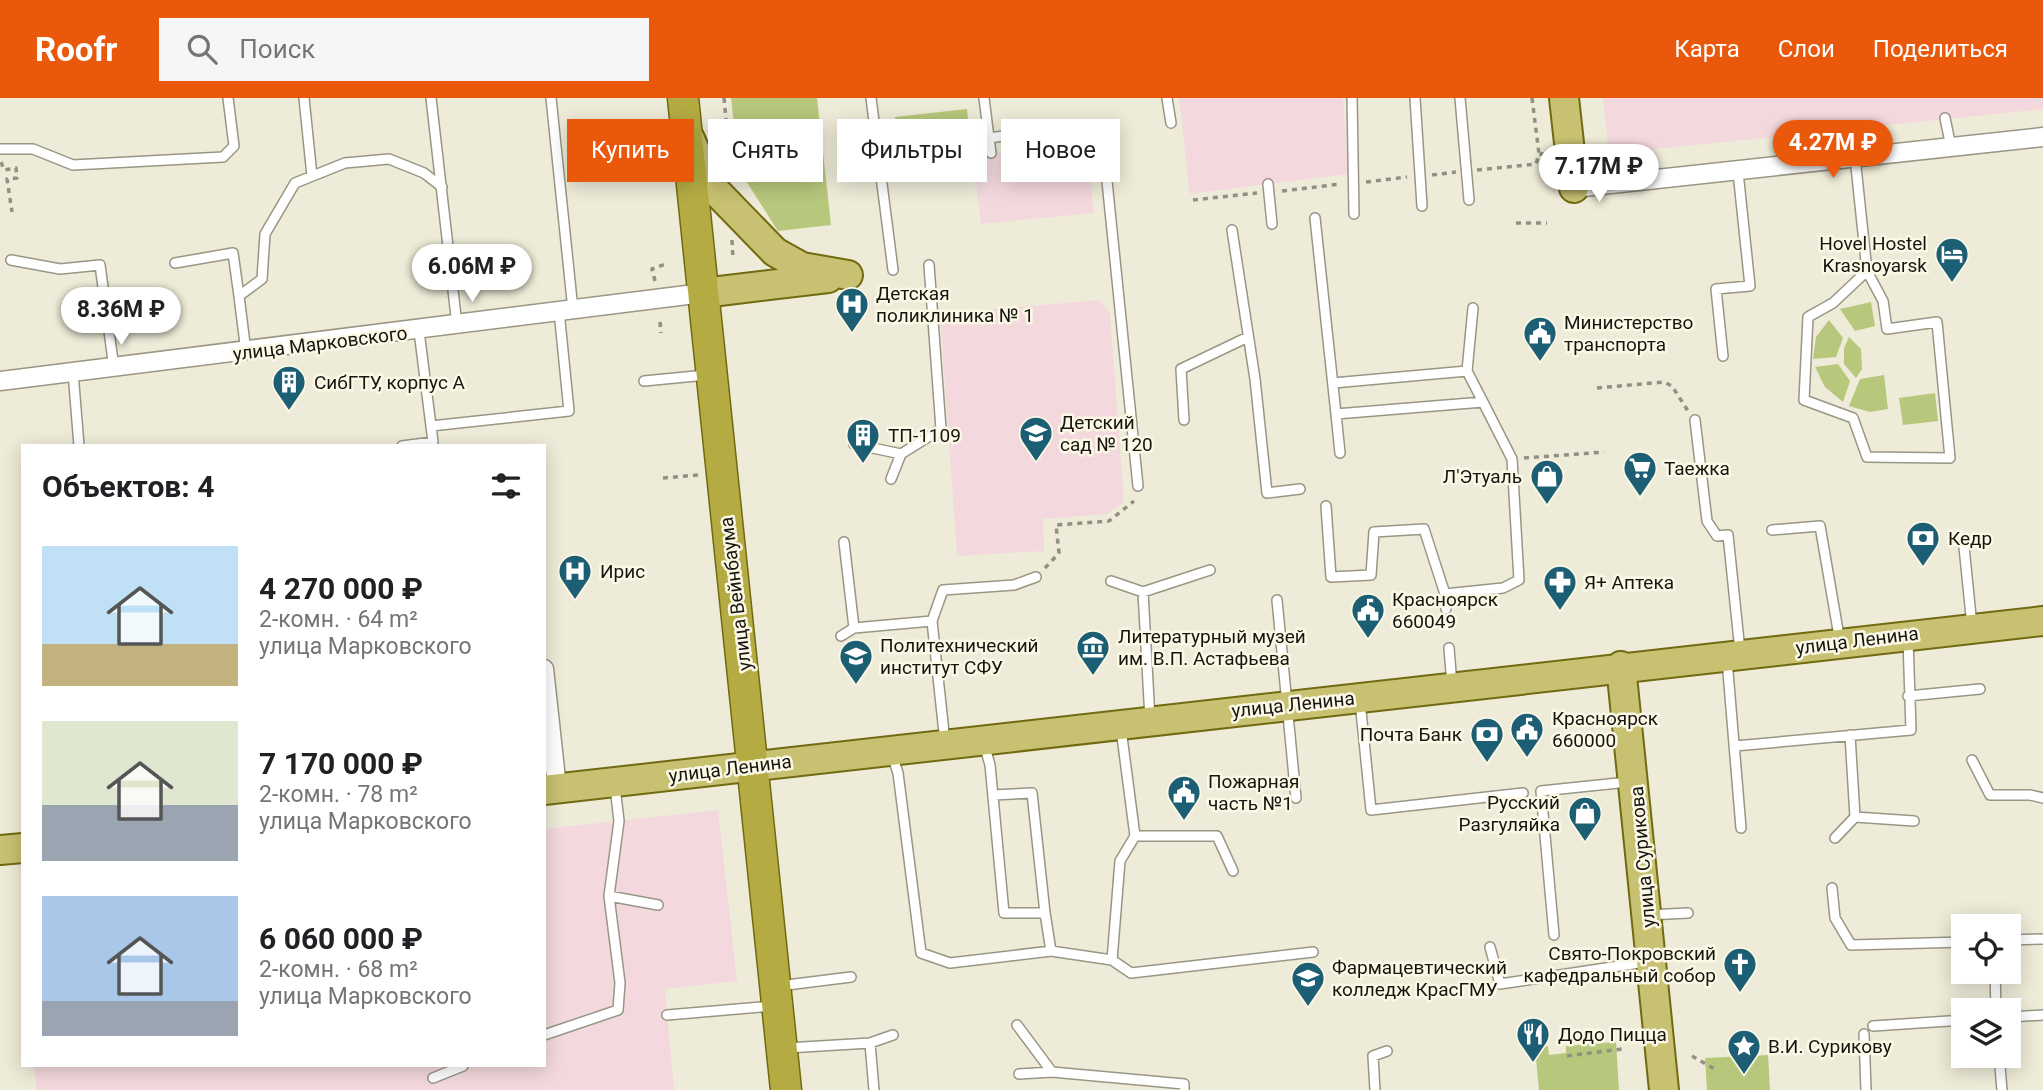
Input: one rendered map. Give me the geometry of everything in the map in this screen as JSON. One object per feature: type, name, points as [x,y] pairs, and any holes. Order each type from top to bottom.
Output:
[{"type":"highway","name":"улица Вейнбаума","points":[[683,98],[685,119]]},
{"type":"highway","name":"улица Вейнбаума","points":[[692,182],[786,1090]]},
{"type":"main road","points":[[1564,98],[1574,188]]},
{"type":"main road","name":"улица Марковского","points":[[694,149],[710,184],[775,252],[802,267],[848,275],[703,293]]},
{"type":"main road","name":"улица Ленина","points":[[551,789],[1621,666],[2043,621]]},
{"type":"main road","name":"улица Сурикова","points":[[1621,666],[1635,781],[1664,1090]]},
{"type":"main road","points":[[0,850],[21,848]]},
{"type":"street","points":[[1574,188],[2043,137]]},
{"type":"street","name":"улица Марковского","points":[[0,381],[419,331],[703,293]]},
{"type":"street","points":[[546,703],[551,789]]},
{"type":"lane","points":[[0,149],[33,149],[73,164],[223,157],[234,146],[228,98]]},
{"type":"lane","points":[[304,98],[312,176]]},
{"type":"lane","points":[[431,98],[457,326]]},
{"type":"lane","points":[[431,426],[569,411],[566,311],[551,98]]},
{"type":"lane","points":[[871,98],[893,270]]},
{"type":"lane","points":[[984,98],[991,153]]},
{"type":"lane","points":[[1167,98],[1171,123]]},
{"type":"lane","points":[[1352,98],[1354,214]]},
{"type":"lane","points":[[1415,98],[1422,206]]},
{"type":"lane","points":[[1460,98],[1469,200]]},
{"type":"lane","points":[[1945,118],[1951,147]]},
{"type":"lane","points":[[989,138],[1084,125],[1102,131],[1138,486]]},
{"type":"lane","points":[[1827,130],[1831,160]]},
{"type":"lane","points":[[1855,157],[1867,271],[1883,302],[1886,329],[1937,322],[1950,458],[1867,457],[1853,418],[1804,400],[1808,317],[1833,303],[1867,271]]},
{"type":"lane","points":[[239,296],[262,279],[265,234],[295,183],[345,163],[389,159],[424,173],[442,187]]},
{"type":"lane","points":[[1723,356],[1716,289],[1750,286],[1738,172]]},
{"type":"lane","points":[[1268,184],[1272,224]]},
{"type":"lane","points":[[1315,218],[1340,453]]},
{"type":"lane","points":[[1233,230],[1267,493],[1300,489]]},
{"type":"lane","points":[[175,263],[233,253],[246,352]]},
{"type":"lane","points":[[11,260],[60,269],[100,265],[114,368]]},
{"type":"lane","points":[[891,479],[901,454],[941,429],[929,265]]},
{"type":"lane","points":[[1445,594],[1503,588],[1519,580],[1512,459],[1466,371],[1473,308]]},
{"type":"lane","points":[[418,444],[433,442],[419,331]]},
{"type":"lane","points":[[1184,420],[1181,369],[1248,337]]},
{"type":"lane","points":[[1333,383],[1466,371]]},
{"type":"lane","points":[[73,372],[79,444]]},
{"type":"lane","points":[[644,381],[711,374]]},
{"type":"lane","points":[[1336,414],[1483,402]]},
{"type":"lane","points":[[1695,420],[1707,521],[1717,536],[1728,535],[1735,746],[1741,828]]},
{"type":"lane","points":[[1119,425],[1132,424]]},
{"type":"lane","points":[[854,444],[901,454]]},
{"type":"lane","points":[[1326,506],[1332,577],[1371,575],[1374,532],[1424,529],[1445,594],[1446,610]]},
{"type":"lane","points":[[1772,530],[1820,526],[1840,642]]},
{"type":"lane","points":[[844,542],[854,628]]},
{"type":"lane","points":[[1964,547],[1973,627]]},
{"type":"lane","points":[[1111,581],[1143,592],[1210,570]]},
{"type":"lane","points":[[945,744],[932,621],[943,590],[1014,585],[1036,577]]},
{"type":"lane","points":[[1143,592],[1150,720]]},
{"type":"lane","points":[[1277,600],[1296,798]]},
{"type":"lane","points":[[841,636],[854,628],[932,621]]},
{"type":"lane","points":[[1735,746],[1911,730],[1908,634]]},
{"type":"lane","points":[[1449,649],[1452,686]]},
{"type":"lane","points":[[1908,696],[1980,689]]},
{"type":"lane","points":[[1359,696],[1371,810],[1522,793]]},
{"type":"lane","points":[[1112,960],[1120,861],[1135,836],[1120,724]]},
{"type":"lane","points":[[1835,838],[1855,817],[1850,735]]},
{"type":"lane","points":[[982,739],[990,765],[1004,913],[1045,914]]},
{"type":"lane","points":[[891,750],[898,774],[921,953],[950,963],[1051,951],[1112,960],[1131,973],[1313,953]]},
{"type":"lane","points":[[1972,760],[1990,795],[2030,795],[2043,798]]},
{"type":"lane","points":[[546,1034],[618,1010],[620,983],[610,896],[619,821],[615,781]]},
{"type":"lane","points":[[1554,935],[1541,791],[1635,781]]},
{"type":"lane","points":[[993,795],[1032,793],[1051,951]]},
{"type":"lane","points":[[1855,817],[1914,821]]},
{"type":"lane","points":[[1135,836],[1217,836],[1233,871]]},
{"type":"lane","points":[[1832,888],[1835,918],[1851,945],[1951,942]]},
{"type":"lane","points":[[610,896],[658,905]]},
{"type":"lane","points":[[1647,915],[1689,913]]},
{"type":"lane","points":[[2021,940],[2043,939]]},
{"type":"lane","points":[[1490,947],[1500,984],[1652,962]]},
{"type":"lane","points":[[667,1015],[778,996],[851,977]]},
{"type":"lane","points":[[2021,1016],[2043,1015]]},
{"type":"lane","points":[[1873,1026],[1951,1021]]},
{"type":"lane","points":[[1017,1025],[1052,1072]]},
{"type":"lane","points":[[1864,1034],[1866,1090]]},
{"type":"lane","points":[[782,1049],[870,1043],[893,1035]]},
{"type":"lane","points":[[870,1043],[874,1090]]},
{"type":"lane","points":[[1375,1090],[1373,1056],[1387,1051]]},
{"type":"lane","points":[[433,1078],[460,1067]]},
{"type":"lane","points":[[2000,1068],[2002,1090]]},
{"type":"lane","points":[[1019,1074],[1052,1072],[1184,1084],[1184,1090]]},
{"type":"path","points":[[724,98],[726,119]]},
{"type":"path","points":[[1532,98],[1539,154],[1536,164]]},
{"type":"path","points":[[1539,154],[1549,153]]},
{"type":"path","points":[[0,160],[4,170],[16,168],[17,178],[7,179],[12,212]]},
{"type":"path","points":[[1516,223],[1547,223]]},
{"type":"path","points":[[721,261],[733,259],[738,264]]},
{"type":"path","points":[[657,290],[652,269],[668,263]]},
{"type":"path","points":[[660,322],[661,333]]},
{"type":"path","points":[[1597,388],[1664,382],[1672,386],[1695,420]]},
{"type":"path","points":[[1512,459],[1604,452]]},
{"type":"path","points":[[663,478],[720,473]]},
{"type":"path","points":[[1036,577],[1059,553],[1056,525],[1109,521],[1135,501]]},
{"type":"path","points":[[1567,1056],[1622,1049]]},
{"type":"path","points":[[1692,1056],[1718,1071]]},
{"type":"shaded area","points":[[1179,98],[1343,98],[1348,174],[1190,194]]},
{"type":"shaded area","points":[[1603,98],[2043,98],[2043,109],[1609,154]]},
{"type":"shaded area","points":[[1001,152],[1001,182],[1091,182],[1094,213],[981,224],[976,182],[987,182],[987,156]]},
{"type":"shaded area","name":"Детский сад № 120","points":[[1099,300],[1110,313],[1124,502],[1107,514],[1043,519],[1044,551],[957,556],[940,314]]},
{"type":"shaded area","points":[[718,810],[737,981],[665,989],[674,1090],[37,1090],[34,1067],[546,1067],[546,829]]},
{"type":"green space","points":[[731,98],[817,98],[819,119],[733,119]]},
{"type":"green space","points":[[967,109],[968,119],[895,119]]},
{"type":"green space","points":[[823,152],[831,225],[778,231],[747,182],[823,182]]},
{"type":"green space","points":[[1871,302],[1875,326],[1855,331],[1840,309]]},
{"type":"green space","points":[[1829,320],[1843,338],[1836,357],[1813,359],[1816,337]]},
{"type":"green space","points":[[1849,337],[1861,349],[1862,369],[1856,378],[1844,364],[1844,348]]},
{"type":"green space","points":[[1838,364],[1850,381],[1843,402],[1825,387],[1815,367]]},
{"type":"green space","points":[[1884,375],[1888,409],[1870,412],[1849,406],[1860,379]]},
{"type":"green space","points":[[1935,393],[1938,421],[1903,425],[1899,398]]},
{"type":"green space","points":[[1616,1042],[1619,1090],[1539,1090],[1535,1048],[1548,1046],[1549,1055],[1566,1053],[1566,1046]]},
{"type":"green space","points":[[1768,1055],[1770,1090],[1707,1090],[1705,1058]]},
{"type":"place","name":"Hovel Hostel Krasnoyarsk","points":[[1952,284]]},
{"type":"place","name":"Детская поликлиника № 1","points":[[852,334]]},
{"type":"place","name":"Министерство транспорта","points":[[1540,363]]},
{"type":"place","name":"СибГТУ, корпус А","points":[[289,412]]},
{"type":"place","name":"Детский сад № 120","points":[[1036,463]]},
{"type":"place","name":"ТП-1109","points":[[863,465]]},
{"type":"place","name":"Таежка","points":[[1640,498]]},
{"type":"place","name":"Л'Этуаль","points":[[1547,506]]},
{"type":"place","name":"Кедр","points":[[1923,568]]},
{"type":"place","name":"Ирис","points":[[575,601]]},
{"type":"place","name":"Я+ Аптека","points":[[1560,612]]},
{"type":"place","name":"Красноярск 660049","points":[[1368,640]]},
{"type":"place","name":"Литературный музей им. В.П. Астафьева","points":[[1093,677]]},
{"type":"place","name":"Политехнический институт СФУ","points":[[856,686]]},
{"type":"place","name":"Красноярск 660000","points":[[1527,759]]},
{"type":"place","name":"Почта Банк","points":[[1487,764]]},
{"type":"place","name":"Пожарная часть №1","points":[[1184,822]]},
{"type":"place","name":"Русский Разгуляйка","points":[[1585,843]]},
{"type":"place","name":"Свято-Покровский кафедральный собор","points":[[1740,994]]},
{"type":"place","name":"Фармацевтический колледж КрасГМУ","points":[[1308,1008]]},
{"type":"place","name":"Додо Пицца","points":[[1533,1064]]},
{"type":"place","name":"В.И. Сурикову","points":[[1744,1076]]}]
